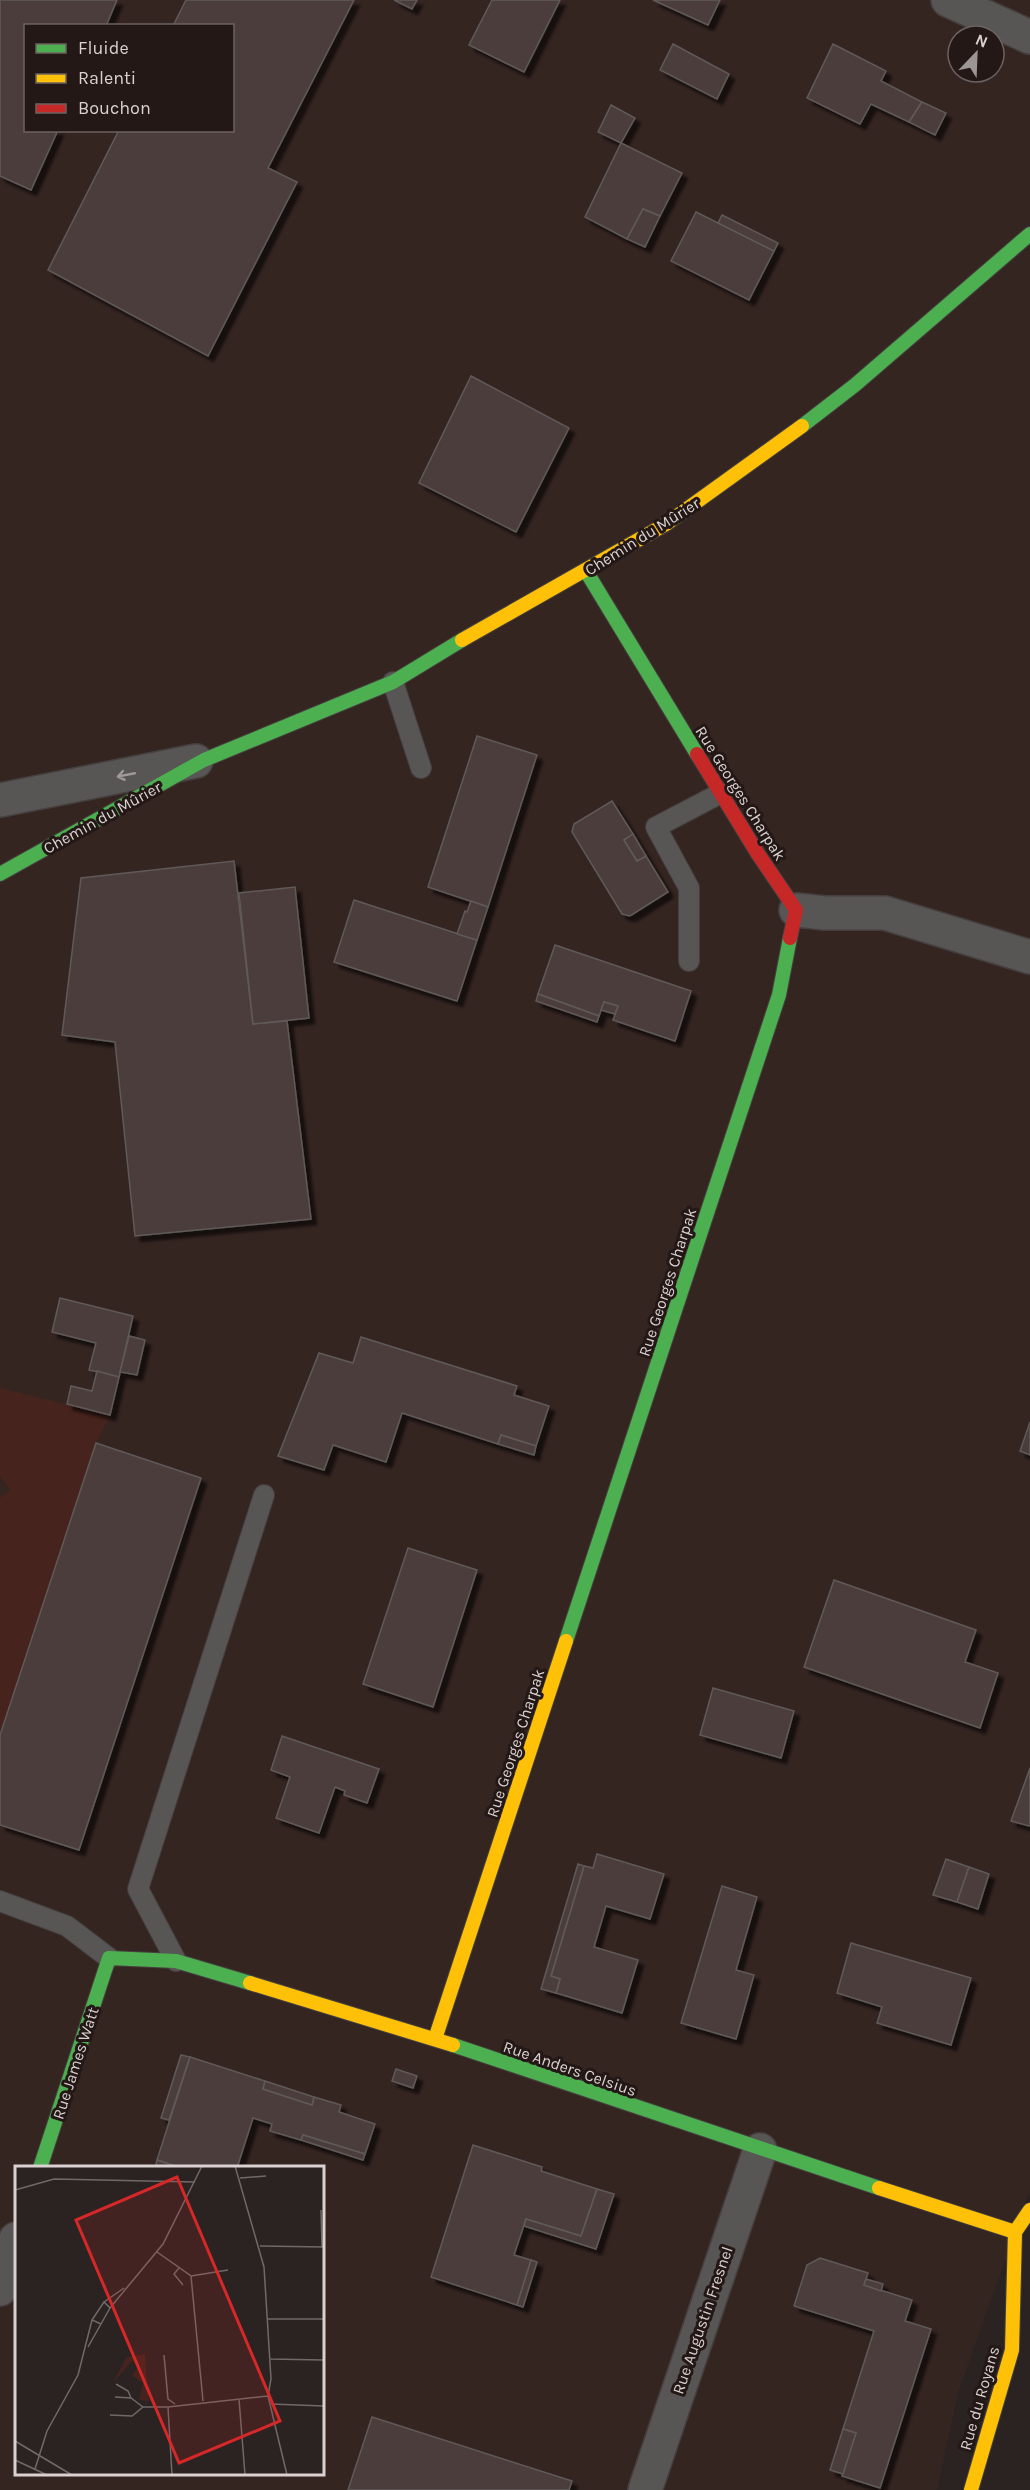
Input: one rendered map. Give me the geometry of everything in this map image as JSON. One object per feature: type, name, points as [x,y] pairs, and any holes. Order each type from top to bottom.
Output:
[{"type":"street","points":[[948,0],[1030,37]]},
{"type":"street","name":"Chemin du Mûrier","points":[[0,874],[204,760],[393,682],[666,524],[767,453],[855,385],[1030,234]]},
{"type":"street","name":"Rue Georges Charpak","points":[[435,2039],[779,995],[796,910],[758,854],[586,571]]},
{"type":"street","name":"Chemin du Mûrier","points":[[0,800],[204,760]]},
{"type":"street","points":[[796,910],[825,913],[885,913],[1030,957]]},
{"type":"street","name":"Rue Anders Celsius","points":[[110,1958],[176,1961],[435,2039],[760,2150],[1015,2232]]},
{"type":"street","name":"Rue James Watt","points":[[41,2166],[110,1958]]},
{"type":"street","name":"Rue Augustin Fresnel","points":[[645,2490],[760,2150]]},
{"type":"street","points":[[1015,2232],[1030,2210]]},
{"type":"street","name":"Rue du Royans","points":[[971,2490],[1022,2321],[1015,2232]]},
{"type":"street","points":[[0,2289],[15,2242]]},
{"type":"lane","points":[[393,682],[421,768]]},
{"type":"lane","points":[[689,961],[689,888],[656,827],[721,793]]},
{"type":"lane","points":[[176,1961],[138,1889],[264,1495]]},
{"type":"lane","points":[[0,1901],[67,1926],[110,1958]]},
{"type":"shaded area","points":[[0,0],[1030,0],[1030,2190],[958,2393],[937,2490],[0,2490]]},
{"type":"shaded area","points":[[0,1388],[110,1415],[96,1443],[0,1735],[0,1498],[10,1490],[0,1476]]},
{"type":"building","points":[[0,0],[117,0],[107,24],[24,24],[24,132],[57,132],[31,190],[0,176]]},
{"type":"building","points":[[186,0],[354,0],[268,168],[297,182],[208,356],[48,270],[118,132],[234,132],[234,24],[174,24]]},
{"type":"building","points":[[394,0],[417,0],[412,9]]},
{"type":"building","points":[[492,0],[560,0],[524,72],[469,45]]},
{"type":"building","points":[[653,0],[720,0],[708,25]]},
{"type":"building","points":[[673,44],[729,74],[717,99],[660,70]]},
{"type":"building","points":[[833,44],[886,71],[881,81],[922,102],[909,122],[871,104],[860,124],[807,98]]},
{"type":"building","points":[[922,102],[946,113],[935,135],[909,122]]},
{"type":"building","points":[[611,105],[635,118],[621,143],[598,132]]},
{"type":"building","points":[[621,143],[682,173],[660,216],[643,209],[627,239],[585,217]]},
{"type":"building","points":[[643,209],[660,216],[645,247],[627,239]]},
{"type":"building","points":[[696,212],[774,251],[749,300],[671,261]]},
{"type":"building","points":[[722,215],[778,243],[774,251],[718,223]]},
{"type":"building","points":[[471,376],[569,428],[516,532],[419,483]]},
{"type":"building","points":[[477,736],[537,755],[488,907],[428,887]]},
{"type":"building","points":[[612,801],[633,834],[624,840],[637,861],[646,856],[668,892],[630,916],[622,914],[572,832],[574,824]]},
{"type":"building","points":[[633,834],[646,856],[637,861],[624,840]]},
{"type":"building","points":[[234,861],[253,1024],[287,1021],[311,1219],[135,1236],[115,1042],[62,1035],[81,878]]},
{"type":"building","points":[[295,887],[309,1018],[253,1024],[239,893]]},
{"type":"building","points":[[354,900],[477,940],[457,1001],[334,962]]},
{"type":"building","points":[[471,901],[488,907],[477,940],[457,934]]},
{"type":"building","points":[[555,945],[691,991],[675,1041],[613,1020],[618,1006],[604,1002],[599,1016],[538,994]]},
{"type":"building","points":[[538,994],[599,1016],[597,1022],[536,1001]]},
{"type":"building","points":[[604,1002],[618,1006],[615,1014],[601,1010]]},
{"type":"building","points":[[60,1298],[133,1316],[119,1377],[89,1370],[96,1343],[52,1332]]},
{"type":"building","points":[[129,1336],[145,1340],[137,1375],[120,1372]]},
{"type":"building","points":[[361,1337],[517,1386],[514,1395],[549,1406],[536,1446],[501,1435],[498,1444],[402,1413],[386,1462],[333,1445],[324,1470],[278,1456],[319,1353],[353,1363]]},
{"type":"building","points":[[97,1371],[119,1377],[110,1415],[67,1404],[71,1386],[92,1391]]},
{"type":"building","points":[[1030,1422],[1030,1455],[1020,1451]]},
{"type":"building","points":[[501,1435],[536,1446],[534,1455],[498,1444]]},
{"type":"building","points":[[96,1443],[201,1478],[79,1850],[0,1825],[0,1735]]},
{"type":"building","points":[[408,1548],[477,1570],[433,1707],[363,1684]]},
{"type":"building","points":[[834,1580],[976,1630],[965,1662],[998,1673],[980,1728],[804,1667]]},
{"type":"building","points":[[713,1688],[794,1711],[781,1758],[700,1735]]},
{"type":"building","points":[[282,1736],[379,1769],[367,1803],[344,1795],[345,1791],[335,1787],[319,1833],[276,1818],[290,1777],[271,1770]]},
{"type":"building","points":[[1030,1768],[1030,1825],[1029,1826],[1011,1821]]},
{"type":"building","points":[[597,1854],[664,1874],[650,1919],[606,1906],[594,1947],[638,1960],[622,2013],[556,1993],[560,1979],[551,1976],[584,1866],[593,1868]]},
{"type":"building","points":[[946,1859],[969,1867],[957,1902],[933,1895]]},
{"type":"building","points":[[578,1864],[584,1866],[551,1976],[560,1979],[556,1993],[541,1989]]},
{"type":"building","points":[[969,1867],[989,1874],[978,1909],[957,1902]]},
{"type":"building","points":[[722,1886],[757,1897],[736,1970],[754,1975],[736,2039],[681,2023]]},
{"type":"building","points":[[851,1943],[971,1978],[951,2045],[877,2023],[882,2007],[837,1993]]},
{"type":"building","points":[[181,2055],[190,2057],[169,2120],[161,2118]]},
{"type":"building","points":[[190,2057],[265,2081],[263,2089],[312,2105],[314,2097],[341,2105],[339,2112],[375,2124],[365,2154],[303,2135],[301,2140],[270,2131],[272,2124],[253,2118],[238,2166],[175,2166],[157,2160]]},
{"type":"building","points":[[396,2069],[417,2076],[413,2088],[392,2081]]},
{"type":"building","points":[[265,2081],[314,2097],[312,2105],[263,2089]]},
{"type":"building","points":[[303,2135],[365,2154],[363,2160],[301,2140]]},
{"type":"building","points":[[473,2145],[542,2167],[541,2171],[597,2189],[581,2236],[526,2219],[514,2255],[531,2260],[517,2305],[431,2277]]},
{"type":"building","points":[[157,2160],[175,2166],[156,2166]]},
{"type":"building","points":[[597,2189],[614,2194],[596,2249],[524,2226],[526,2219],[581,2236]]},
{"type":"building","points":[[820,2258],[868,2273],[864,2285],[912,2300],[905,2321],[931,2329],[880,2488],[842,2476],[856,2433],[843,2429],[874,2331],[794,2306],[807,2265]]},
{"type":"building","points":[[531,2260],[537,2262],[523,2307],[517,2305]]},
{"type":"building","points":[[866,2279],[883,2284],[881,2291],[864,2285]]},
{"type":"building","points":[[372,2417],[572,2481],[569,2490],[348,2490]]},
{"type":"building","points":[[843,2429],[856,2433],[843,2474],[830,2470]]},
{"type":"traffic: fast","points":[[802,426],[855,385],[1030,234]]},
{"type":"traffic: fast","points":[[586,571],[697,754]]},
{"type":"traffic: fast","points":[[0,874],[204,760],[393,682],[462,640]]},
{"type":"traffic: fast","points":[[566,1641],[779,995],[790,938]]},
{"type":"traffic: fast","points":[[41,2166],[109,1958],[176,1961],[250,1983]]},
{"type":"traffic: fast","points":[[453,2045],[879,2188]]},
{"type":"traffic: slow","points":[[462,640],[666,524],[802,426]]},
{"type":"traffic: slow","points":[[435,2039],[566,1641]]},
{"type":"traffic: slow","points":[[250,1983],[453,2045]]},
{"type":"traffic: slow","points":[[879,2188],[1015,2232]]},
{"type":"traffic: slow","points":[[971,2490],[1012,2350],[1015,2232],[1030,2210]]},
{"type":"traffic: jam","points":[[697,754],[758,854],[796,910],[790,938]]}]
